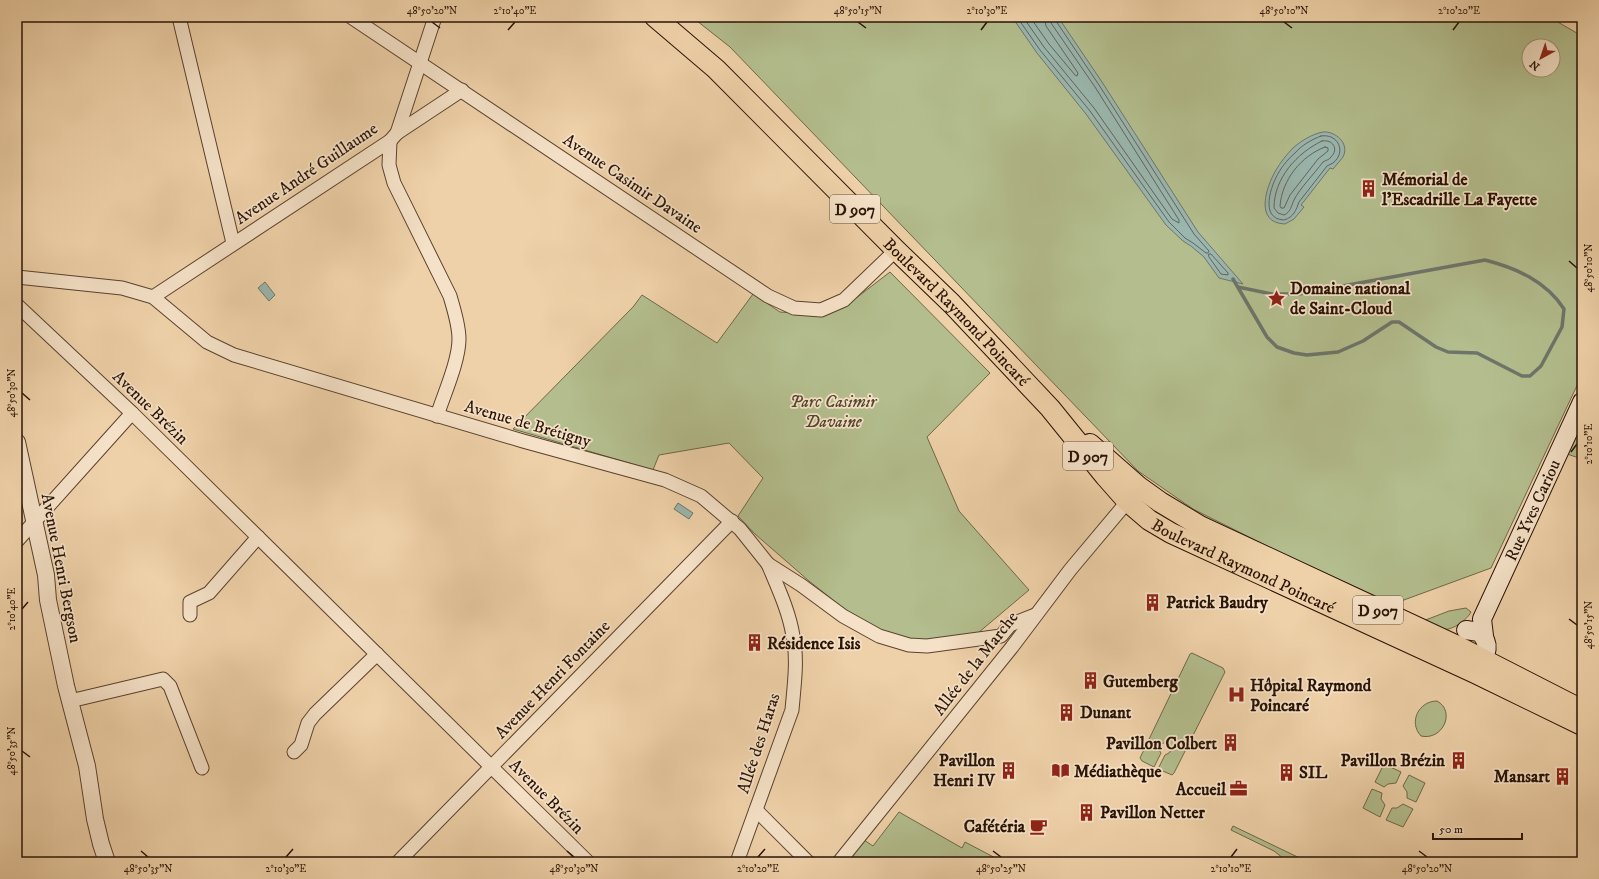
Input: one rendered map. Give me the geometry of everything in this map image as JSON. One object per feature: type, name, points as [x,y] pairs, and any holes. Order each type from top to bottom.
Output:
[{"type":"main road","name":"Boulevard Raymond Poincaré","points":[[655,17],[712,66],[952,304],[1050,408],[1105,476],[1133,494],[1149,520],[1171,533],[1449,652]]},
{"type":"main road","name":"Rue Yves Cariou","points":[[1479,666],[1487,646],[1483,627],[1582,402]]},
{"type":"main road","points":[[1449,652],[1456,638],[1466,630],[1483,627]]},
{"type":"main road","name":"D 907","points":[[1449,652],[1582,710]]},
{"type":"main road","name":"D 907","points":[[1479,666],[1582,725]]},
{"type":"street","points":[[179,17],[233,243]]},
{"type":"street","name":"Avenue Casimir Davaine","points":[[351,17],[768,296],[794,308],[821,310],[844,300],[896,250]]},
{"type":"street","name":"Avenue André Guillaume","points":[[153,296],[393,137],[435,17]]},
{"type":"street","points":[[437,416],[455,362],[459,339],[455,310],[450,296],[394,183],[389,165],[393,137],[462,90]]},
{"type":"street","name":"Avenue de Brétigny","points":[[17,277],[122,288],[153,296],[207,342],[234,355],[437,416],[665,480],[701,496],[740,529],[768,564],[801,585],[843,616],[879,636],[909,645],[927,646],[1001,636]]},
{"type":"street","name":"Avenue Brézin","points":[[17,305],[132,413],[588,862]]},
{"type":"street","points":[[17,541],[132,413]]},
{"type":"street","name":"Avenue Henri Bergson","points":[[17,442],[46,575],[48,600],[70,701],[87,766],[95,820],[107,862]]},
{"type":"street","name":"Allée de la Marche","points":[[839,862],[1012,647],[1070,570],[1133,494]]},
{"type":"street","name":"Avenue Henri Fontaine","points":[[398,862],[732,521]]},
{"type":"street","points":[[190,615],[190,602],[209,593],[258,537]]},
{"type":"street","name":"Allée des Haras","points":[[737,862],[792,710],[795,658],[794,636],[784,601],[768,564]]},
{"type":"street","points":[[1012,647],[1001,636],[1010,625],[1035,615]]},
{"type":"street","points":[[294,752],[301,745],[308,723],[315,714],[377,654]]},
{"type":"street","points":[[70,701],[163,679],[170,686],[202,768]]},
{"type":"street","points":[[756,810],[808,862]]},
{"type":"green space","name":"Domaine national de Saint-Cloud","points":[[692,17],[1549,17],[1582,36],[1582,375],[1491,568],[1393,604],[1281,553],[1193,509],[1138,471],[730,47]]},
{"type":"green space","name":"Parc Casimir Davaine","points":[[890,272],[990,373],[927,437],[959,511],[1029,590],[978,633],[927,642],[901,641],[870,629],[809,581],[755,534],[738,516],[763,478],[729,443],[659,455],[653,470],[513,429],[633,307],[642,295],[717,343],[753,294],[780,312],[821,315],[843,308]]},
{"type":"green space","points":[[1582,419],[1582,459],[1564,453]]},
{"type":"green space","points":[[1466,608],[1471,612],[1469,615],[1458,625],[1449,629],[1441,629],[1423,621],[1449,611]]},
{"type":"green space","points":[[1192,653],[1223,668],[1225,672],[1172,775],[1158,769],[1165,755],[1171,750],[1168,743],[1163,743],[1159,746],[1161,753],[1154,767],[1142,761],[1140,758],[1190,654]]},
{"type":"green space","points":[[1437,701],[1446,711],[1444,724],[1441,730],[1435,734],[1421,736],[1415,725],[1417,713],[1425,704]]},
{"type":"green space","points":[[1384,764],[1401,772],[1396,783],[1388,784],[1384,787],[1375,782]]},
{"type":"green space","points":[[1409,775],[1425,783],[1416,802],[1407,798],[1407,792],[1403,786]]},
{"type":"green space","points":[[1372,789],[1382,793],[1381,799],[1385,805],[1380,817],[1363,808]]},
{"type":"green space","points":[[1403,804],[1413,809],[1403,827],[1386,820],[1392,808],[1397,808]]},
{"type":"green space","points":[[899,812],[962,848],[965,842],[1003,862],[846,862],[864,840],[873,846]]},
{"type":"green space","points":[[1233,826],[1308,862],[1288,862],[1274,851],[1231,830]]},
{"type":"water","points":[[1012,17],[1058,17],[1102,82],[1198,232],[1243,284],[1219,278],[1204,257],[1183,241],[1166,225],[1086,114],[1037,53]]},
{"type":"water","points":[[1328,132],[1340,139],[1345,147],[1343,157],[1333,169],[1330,168],[1301,205],[1304,207],[1294,219],[1285,224],[1275,222],[1269,218],[1265,203],[1266,194],[1272,177],[1286,156],[1296,145],[1311,136]]},
{"type":"water","points":[[265,282],[275,295],[269,301],[258,288]]},
{"type":"water","points":[[678,503],[693,513],[689,519],[674,509]]},
{"type":"waterway","points":[[1233,279],[1267,337],[1277,347],[1294,353],[1307,355],[1338,352],[1363,341],[1392,322],[1399,322],[1436,347],[1448,352],[1477,353],[1522,376],[1530,376],[1541,366],[1562,327],[1564,309],[1557,299],[1539,283],[1508,267],[1485,260],[1299,294],[1272,294],[1238,287]]},
{"type":"railway","points":[[1575,17],[1582,21]]},
{"type":"place","name":"Mémorial de l'Escadrille La Fayette","points":[[1369,189]]},
{"type":"place","name":"Domaine national de Saint-Cloud","points":[[1277,298]]},
{"type":"place","name":"Patrick Baudry","points":[[1153,602]]},
{"type":"place","name":"Résidence Isis","points":[[754,643]]},
{"type":"place","name":"Gutemberg","points":[[1090,681]]},
{"type":"place","name":"Hôpital Raymond Poincaré","points":[[1237,695]]},
{"type":"place","name":"Dunant","points":[[1067,712]]},
{"type":"place","name":"Pavillon Colbert","points":[[1230,743]]},
{"type":"place","name":"Pavillon Brézin","points":[[1458,760]]},
{"type":"place","name":"Pavillon Henri IV","points":[[1008,770]]},
{"type":"place","name":"Médiathèque","points":[[1061,771]]},
{"type":"place","name":"SIL","points":[[1286,772]]},
{"type":"place","name":"Mansart","points":[[1563,776]]},
{"type":"place","name":"Accueil","points":[[1239,789]]},
{"type":"place","name":"Pavillon Netter","points":[[1087,812]]},
{"type":"place","name":"Cafétéria","points":[[1038,826]]}]
